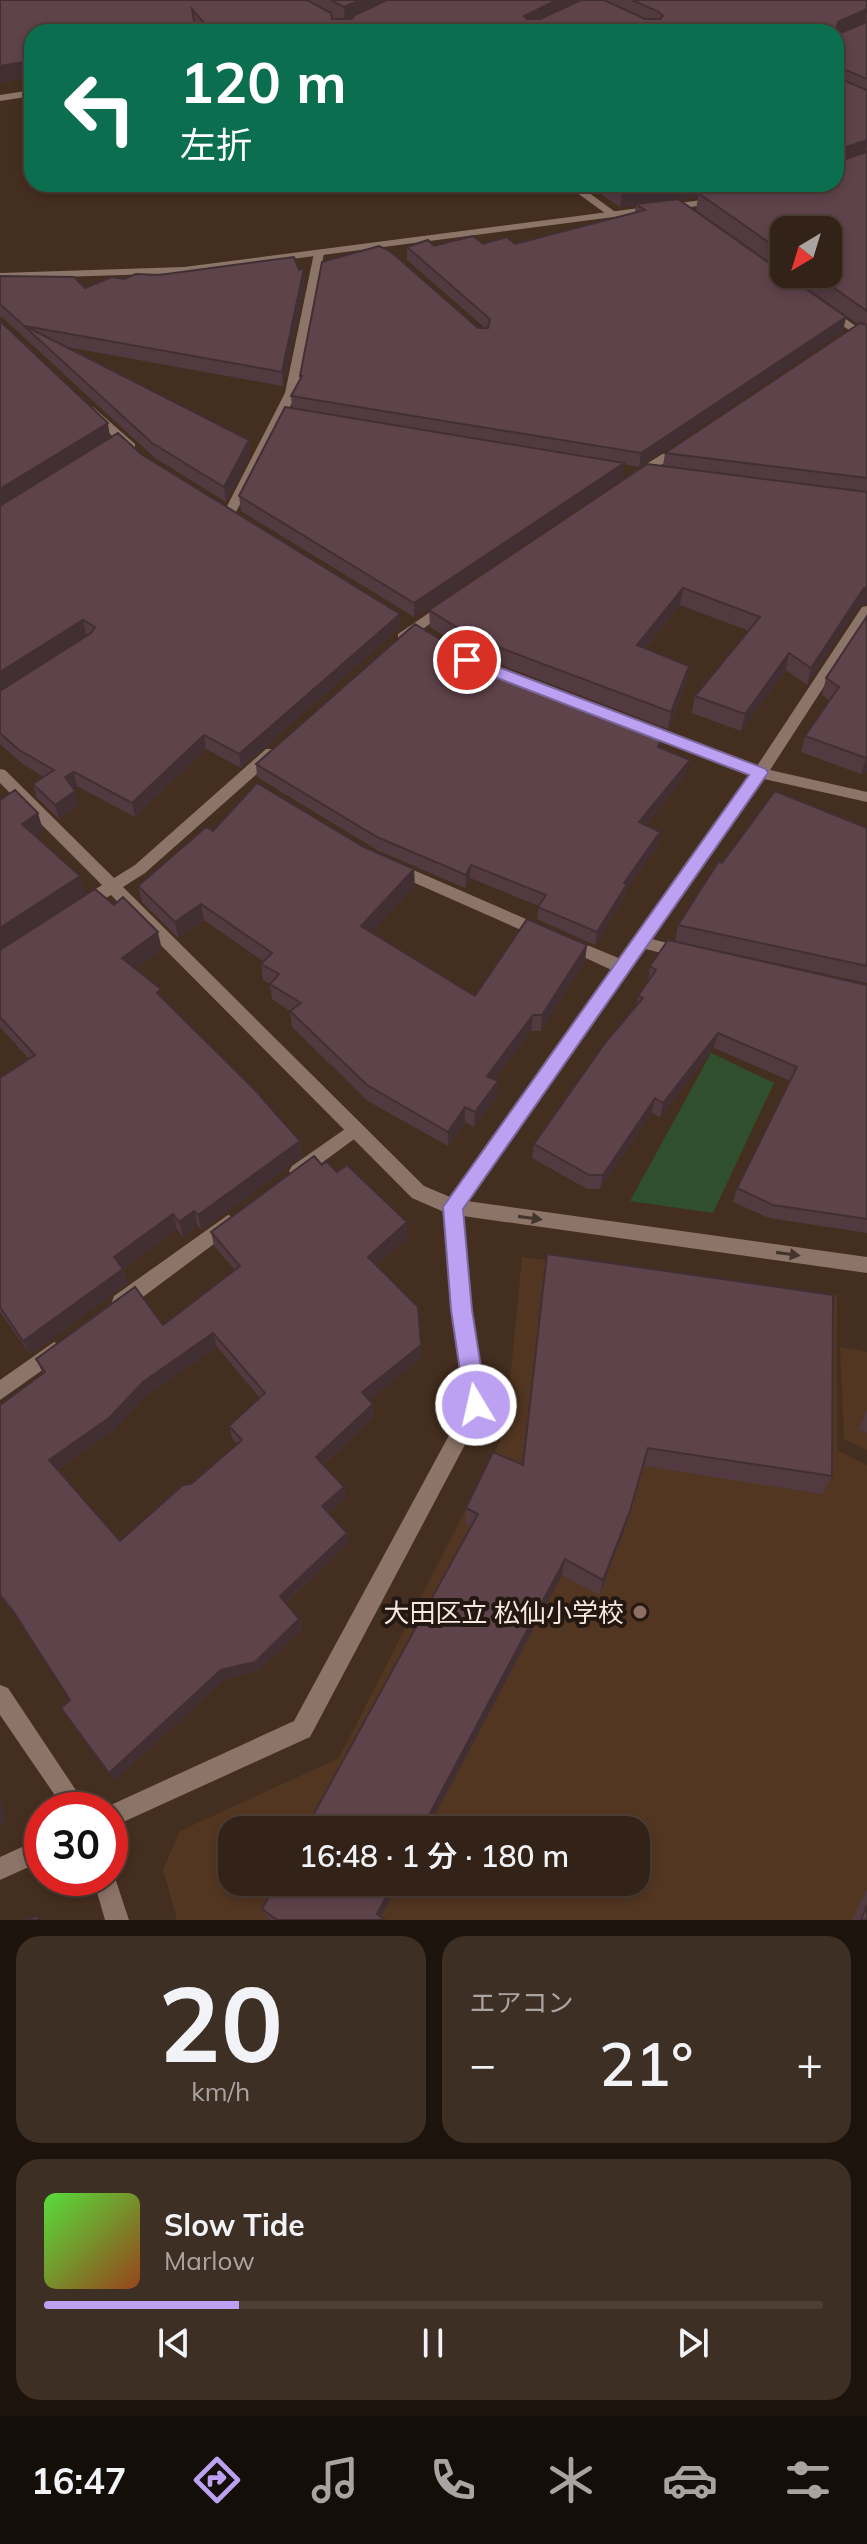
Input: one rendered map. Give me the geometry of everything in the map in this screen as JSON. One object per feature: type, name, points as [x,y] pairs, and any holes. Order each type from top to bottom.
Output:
[{"type":"street","points":[[0,98],[24,94]]},
{"type":"street","points":[[581,192],[613,214]]},
{"type":"street","points":[[0,276],[168,271],[730,199]]},
{"type":"street","points":[[679,206],[698,219]]},
{"type":"street","points":[[380,246],[392,256]]},
{"type":"street","points":[[229,514],[291,393],[319,253]]},
{"type":"street","points":[[820,305],[862,335]]},
{"type":"street","points":[[842,341],[862,335]]},
{"type":"street","points":[[77,396],[140,455]]},
{"type":"street","points":[[280,414],[296,417]]},
{"type":"street","points":[[108,447],[121,438]]},
{"type":"street","points":[[655,476],[631,476],[691,440]]},
{"type":"street","points":[[215,505],[242,522]]},
{"type":"street","points":[[391,647],[452,601]]},
{"type":"street","points":[[128,1809],[302,1729],[476,1405],[462,1310],[453,1207],[760,773],[867,610]]},
{"type":"street","points":[[401,619],[427,635]]},
{"type":"street","points":[[628,722],[760,773],[867,797]]},
{"type":"street","points":[[77,909],[140,869],[248,783],[288,739]]},
{"type":"street","points":[[0,774],[418,1192],[453,1207],[867,1265]]},
{"type":"street","points":[[385,863],[622,967]]},
{"type":"street","points":[[640,942],[701,956]]},
{"type":"street","points":[[279,1185],[355,1129]]},
{"type":"street","points":[[101,1316],[241,1213]]},
{"type":"street","points":[[0,1391],[63,1344]]},
{"type":"street","points":[[0,1696],[66,1792]]},
{"type":"street","points":[[0,1869],[24,1858]]},
{"type":"street","points":[[110,1896],[117,1920]]},
{"type":"shaded area","name":"大田区立 松仙小学校","points":[[522,1257],[837,1295],[837,1450],[867,1465],[867,1920],[177,1920],[163,1869],[180,1831],[339,1758],[505,1432]]},
{"type":"shaded area","points":[[840,1347],[867,1352],[867,1450],[844,1439]]},
{"type":"green space","points":[[711,1053],[774,1083],[713,1213],[630,1201]]},
{"type":"building","points":[[0,0],[307,0],[331,13],[332,19],[352,19],[387,0],[557,0],[524,16],[540,19],[581,0],[604,0],[645,19],[660,19],[663,16],[659,12],[632,0],[867,0],[867,9],[838,24],[205,24],[192,9],[195,24],[24,24],[24,65],[22,62],[0,66]]},
{"type":"building","points":[[331,0],[361,0],[344,7]]},
{"type":"building","points":[[867,22],[867,79],[844,69],[844,31]]},
{"type":"building","points":[[844,80],[867,90],[867,140],[844,148]]},
{"type":"building","points":[[867,152],[867,311],[834,288],[842,288],[842,216],[770,216],[770,243],[698,193],[844,192],[844,160]]},
{"type":"building","points":[[678,199],[770,264],[770,288],[805,288],[846,317],[641,453],[291,396],[302,376],[322,262],[379,246],[390,251],[478,328],[488,328],[490,319],[407,247],[428,240],[434,246],[473,236],[483,244],[507,237],[515,244],[645,210],[636,204]]},
{"type":"building","points":[[294,257],[299,270],[304,268],[282,372],[25,326],[249,440],[224,487],[152,443],[0,304],[0,276],[74,277],[85,288],[112,277],[124,279],[136,274],[159,275]]},
{"type":"building","points":[[0,321],[108,423],[0,489]]},
{"type":"building","points":[[860,323],[867,325],[867,478],[665,453]]},
{"type":"building","points":[[285,407],[624,463],[414,603],[239,496]]},
{"type":"building","points":[[118,433],[141,454],[400,614],[239,754],[204,735],[132,803],[74,772],[65,777],[75,791],[55,805],[33,784],[54,770],[19,750],[0,733],[0,691],[91,633],[95,627],[83,620],[0,672],[0,506]]},
{"type":"building","points":[[647,464],[867,492],[867,588],[864,588],[811,668],[789,653],[745,714],[695,696],[760,617],[683,588],[637,645],[689,666],[671,712],[474,638],[429,610]]},
{"type":"building","points":[[867,616],[866,758],[805,736],[839,687],[826,678]]},
{"type":"building","points":[[415,624],[461,652],[665,730],[658,747],[690,760],[639,822],[660,832],[624,883],[627,884],[597,932],[538,907],[546,895],[471,865],[466,875],[377,837],[256,764]]},
{"type":"building","points":[[257,783],[364,847],[414,869],[361,926],[475,996],[527,919],[587,945],[542,1015],[533,1015],[487,1076],[498,1081],[475,1112],[465,1107],[448,1132],[367,1085],[290,1011],[301,1003],[270,984],[279,974],[261,964],[272,953],[201,904],[175,922],[138,886],[206,827],[213,831]]},
{"type":"building","points":[[15,790],[38,813],[22,824],[80,876],[0,928],[0,800]]},
{"type":"building","points":[[775,791],[867,828],[867,966],[678,925],[719,861],[722,863]]},
{"type":"building","points":[[95,889],[114,905],[123,897],[158,932],[122,958],[161,989],[157,993],[254,1089],[300,1141],[198,1215],[194,1211],[179,1222],[173,1214],[114,1257],[123,1269],[23,1341],[0,1307],[0,1078],[35,1055],[0,1017],[0,950]]},
{"type":"building","points":[[668,940],[867,985],[867,1219],[773,1205],[737,1188],[797,1067],[718,1033],[663,1103],[655,1098],[603,1175],[589,1175],[534,1144],[605,1043],[643,998],[638,996],[656,970],[650,966]]},
{"type":"building","points":[[314,1156],[322,1165],[326,1161],[337,1172],[347,1165],[407,1222],[368,1257],[418,1307],[421,1345],[362,1392],[373,1404],[316,1457],[344,1487],[322,1506],[347,1533],[280,1596],[299,1619],[255,1662],[221,1670],[109,1773],[61,1708],[70,1700],[0,1595],[0,1405],[45,1372],[36,1359],[135,1287],[163,1325],[240,1266],[211,1232]],"holes":[[[213,1333],[265,1393],[229,1426],[242,1440],[191,1484],[183,1485],[120,1541],[49,1460],[109,1418],[143,1382]]]},
{"type":"building","points":[[547,1254],[833,1295],[832,1476],[648,1448],[630,1511],[603,1580],[565,1559],[428,1816],[313,1816],[478,1514],[466,1508],[493,1452],[523,1465]]},
{"type":"building","points":[[269,1896],[387,1896],[377,1914],[385,1920],[277,1920],[262,1909]]},
{"type":"building","points":[[867,1906],[867,1920],[861,1920]]},
{"type":"place","name":"大田区立 松仙小学校","points":[[640,1612]]},
{"type":"route","points":[[467,660],[760,773],[453,1207],[462,1310],[476,1405]]}]
